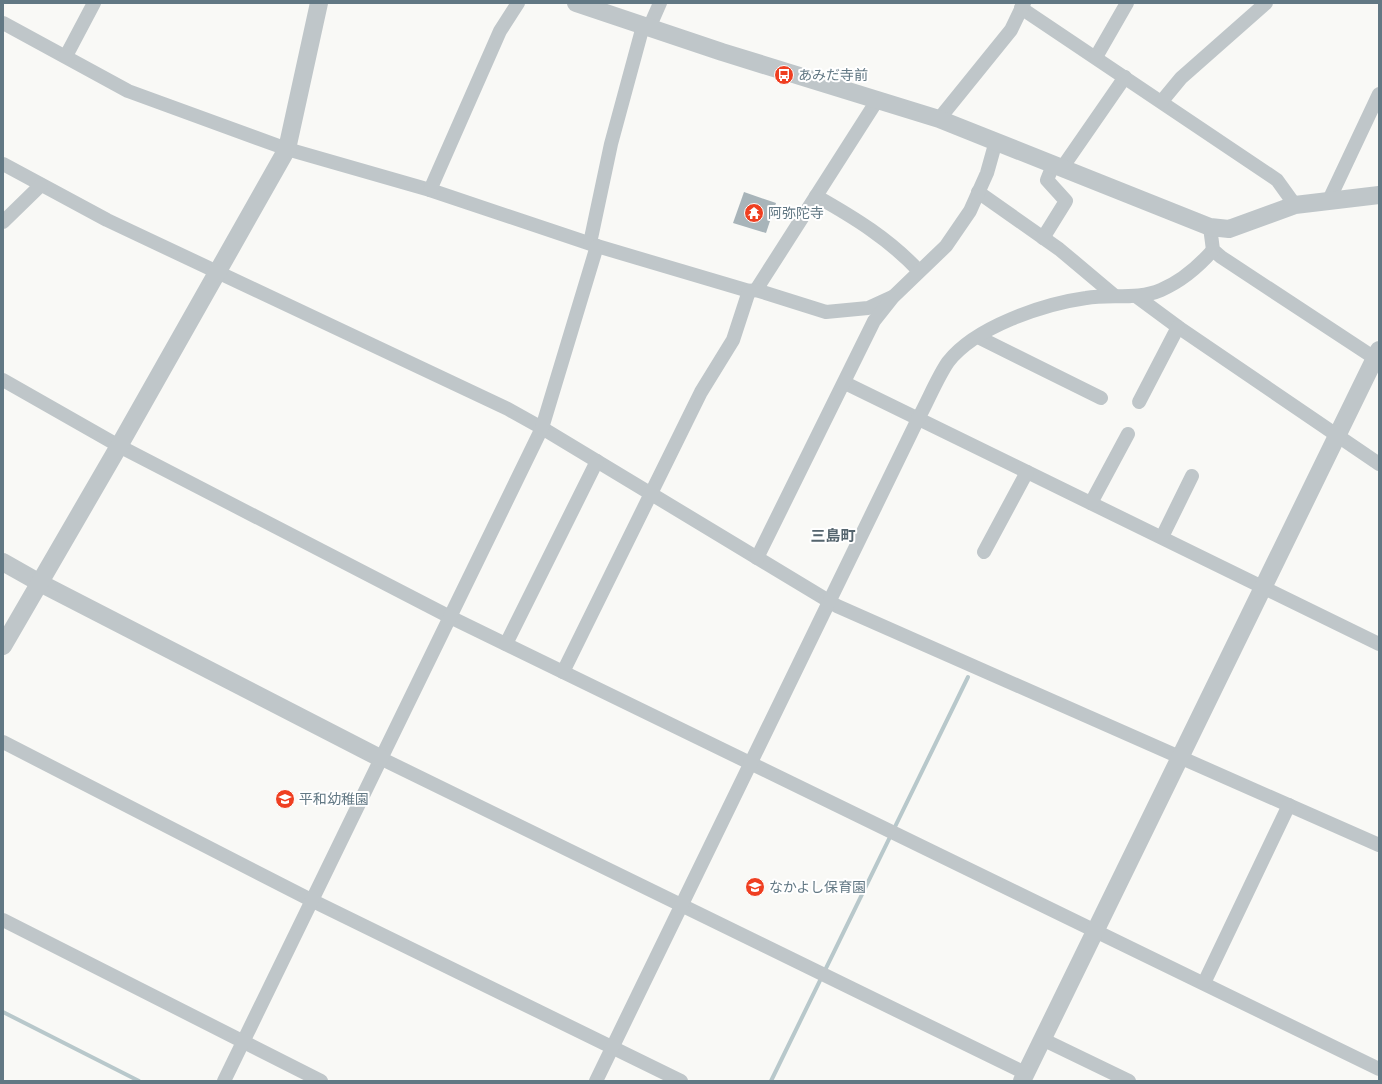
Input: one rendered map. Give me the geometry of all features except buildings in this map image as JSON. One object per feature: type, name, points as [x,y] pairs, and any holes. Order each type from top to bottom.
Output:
[{"type":"street","points":[[66,56],[94,3]]},
{"type":"street","points":[[3,646],[119,446],[287,149],[319,3]]},
{"type":"street","points":[[430,190],[500,31],[518,3]]},
{"type":"street","points":[[576,3],[722,52],[939,119],[1210,227],[1229,229],[1296,205],[1379,195]]},
{"type":"street","points":[[224,1081],[542,428],[594,244],[611,144],[646,27],[660,3]]},
{"type":"street","points":[[1096,57],[1127,3]]},
{"type":"street","points":[[1162,101],[1181,78],[1266,3]]},
{"type":"street","points":[[939,119],[1011,30],[1022,5],[1277,180],[1296,205]]},
{"type":"street","points":[[3,23],[128,91],[287,149],[430,190],[594,244],[826,312],[868,308],[893,297]]},
{"type":"street","points":[[1043,238],[1066,200],[1048,180],[1125,77]]},
{"type":"street","points":[[1329,200],[1379,94]]},
{"type":"street","points":[[563,672],[701,392],[733,340],[753,291],[878,99]]},
{"type":"street","points":[[757,558],[845,383],[874,321],[893,297],[946,246],[970,211],[987,173],[996,141]]},
{"type":"street","points":[[3,164],[107,220],[508,409],[597,461],[829,602],[1379,845]]},
{"type":"street","points":[[3,222],[42,185]]},
{"type":"street","points":[[978,192],[1043,238],[1116,296]]},
{"type":"street","points":[[816,196],[883,238],[899,250],[919,271]]},
{"type":"street","points":[[3,562],[40,583],[380,758],[682,904],[1023,1077],[1337,434],[1378,356],[1221,257],[1214,250],[1210,227]]},
{"type":"street","points":[[596,1081],[918,419],[948,363],[961,349],[996,325],[1035,310],[1086,298],[1136,296],[1161,290],[1197,268],[1214,250]]},
{"type":"street","points":[[1136,296],[1178,327],[1379,464]]},
{"type":"street","points":[[1139,402],[1178,327]]},
{"type":"street","points":[[978,337],[1101,398]]},
{"type":"street","points":[[3,380],[119,446],[450,617],[1379,1069]]},
{"type":"street","points":[[845,383],[1379,644]]},
{"type":"street","points":[[1092,503],[1128,434]]},
{"type":"street","points":[[506,644],[597,461]]},
{"type":"street","points":[[984,552],[1027,472]]},
{"type":"street","points":[[1162,538],[1192,476]]},
{"type":"street","points":[[3,742],[311,900],[682,1081]]},
{"type":"street","points":[[1204,984],[1289,805]]},
{"type":"street","points":[[3,920],[243,1043],[321,1081]]},
{"type":"street","points":[[1042,1039],[1129,1081]]},
{"type":"waterway","points":[[771,1081],[968,677]]},
{"type":"waterway","points":[[3,1012],[139,1081]]},
{"type":"place","name":"あみだ寺前","points":[[784,75]]},
{"type":"place","name":"阿弥陀寺","points":[[754,213]]},
{"type":"place","name":"平和幼稚園","points":[[285,799]]},
{"type":"place","name":"なかよし保育園","points":[[755,887]]},
{"type":"district","name":"三島町","points":[[833,536]]}]
